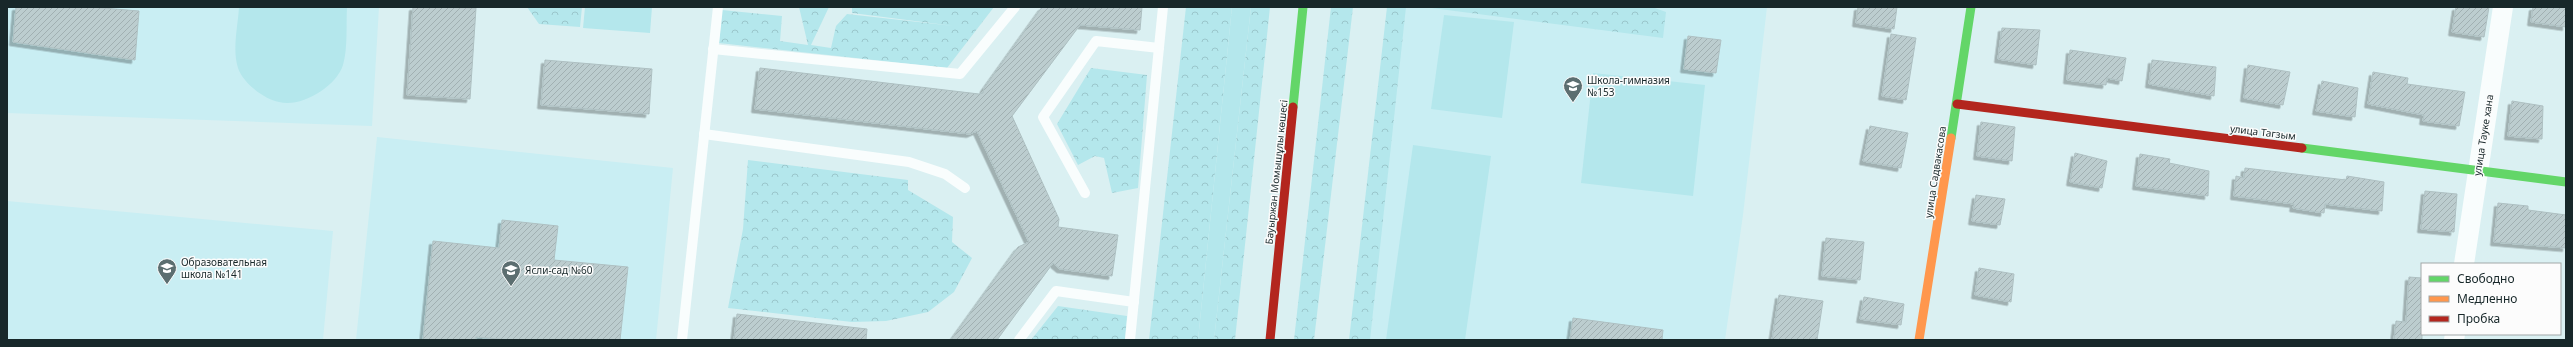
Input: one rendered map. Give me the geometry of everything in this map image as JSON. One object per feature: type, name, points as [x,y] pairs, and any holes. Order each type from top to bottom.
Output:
[{"type":"street","name":"Бауыржан Момышұлы көшесі","points":[[1270,340],[1303,7]]},
{"type":"street","name":"улица Садвакасова","points":[[1919,340],[1971,7]]},
{"type":"street","name":"улица Тауке хана","points":[[2464,263],[2503,7]]},
{"type":"street","name":"улица Тагзым","points":[[1957,104],[2477,172],[2566,182]]},
{"type":"lane","points":[[682,340],[718,7]]},
{"type":"lane","points":[[713,49],[960,74],[1015,7]]},
{"type":"lane","points":[[1130,340],[1163,7]]},
{"type":"lane","points":[[1085,193],[1043,117],[1096,41],[1159,48]]},
{"type":"lane","points":[[704,134],[909,162],[946,174],[965,188]]},
{"type":"lane","points":[[1020,340],[1056,291],[1134,302]]},
{"type":"shaded area","points":[[7,7],[379,7],[372,126],[7,113]]},
{"type":"shaded area","name":"Школа-гимназия №153","points":[[1400,7],[1767,7],[1743,215],[1725,340],[1364,340]]},
{"type":"shaded area","name":"Ясли-сад №60","points":[[377,137],[673,168],[656,340],[356,340]]},
{"type":"shaded area","name":"Образовательная школа №141","points":[[7,201],[333,231],[323,340],[7,340]]},
{"type":"green space","points":[[239,7],[347,7],[346,51],[343,65],[339,73],[325,88],[307,99],[288,103],[267,98],[249,85],[238,68],[235,45]]},
{"type":"green space","points":[[527,7],[582,7],[580,27],[539,24]]},
{"type":"green space","points":[[585,7],[652,7],[650,33],[583,28]]},
{"type":"green space","points":[[799,7],[829,7],[811,45],[831,48],[836,26],[847,14],[954,26],[852,13],[852,7],[994,7],[947,68],[719,43],[722,10],[782,16],[780,41],[808,45]]},
{"type":"green space","points":[[1186,7],[1232,7],[1198,340],[1149,340]]},
{"type":"green space","points":[[1232,7],[1251,7],[1214,340],[1198,340]]},
{"type":"green space","points":[[1251,7],[1270,7],[1235,340],[1214,340]]},
{"type":"green space","points":[[1331,7],[1353,7],[1314,340],[1294,340]]},
{"type":"green space","points":[[1387,7],[1406,7],[1370,340],[1349,340]]},
{"type":"green space","points":[[1424,7],[1652,7],[1666,12],[1663,38]]},
{"type":"green space","points":[[1444,15],[1514,22],[1502,118],[1431,109]]},
{"type":"green space","points":[[1091,68],[1147,75],[1138,188],[1112,193],[1104,158],[1095,156],[1078,165],[1057,124]]},
{"type":"green space","points":[[1593,73],[1705,85],[1693,196],[1581,183]]},
{"type":"green space","points":[[1413,145],[1491,156],[1465,340],[1386,340]]},
{"type":"green space","points":[[748,160],[908,180],[908,190],[953,217],[952,242],[972,258],[954,292],[928,312],[886,321],[852,322],[728,308],[743,229]]},
{"type":"green space","points":[[1058,306],[1127,316],[1125,340],[1031,340]]},
{"type":"building","points":[[16,7],[91,7],[139,11],[135,60],[13,42]]},
{"type":"building","points":[[413,7],[476,8],[470,99],[407,95]]},
{"type":"building","points":[[1042,7],[1142,7],[1140,30],[1080,25],[1012,116],[1059,219],[1058,227],[1118,235],[1112,276],[1060,269],[1053,263],[997,340],[951,340],[1018,247],[1029,242],[977,131],[970,134],[755,109],[760,68],[979,94],[983,93],[984,88]]},
{"type":"building","points":[[1858,7],[1897,7],[1894,29],[1856,23]]},
{"type":"building","points":[[2456,7],[2489,7],[2484,37],[2452,32]]},
{"type":"building","points":[[2533,7],[2566,7],[2566,27],[2531,22]]},
{"type":"building","points":[[2002,28],[2040,30],[2036,65],[1998,59]]},
{"type":"building","points":[[1891,34],[1916,38],[1906,100],[1882,96]]},
{"type":"building","points":[[1688,36],[1721,40],[1716,73],[1684,69]]},
{"type":"building","points":[[2070,50],[2126,58],[2122,81],[2107,78],[2106,85],[2067,80]]},
{"type":"building","points":[[545,60],[652,69],[649,114],[541,105]]},
{"type":"building","points":[[2152,60],[2216,67],[2214,96],[2149,84]]},
{"type":"building","points":[[2248,65],[2290,72],[2283,105],[2244,98]]},
{"type":"building","points":[[2373,72],[2408,78],[2407,84],[2465,92],[2459,126],[2423,121],[2424,115],[2368,104]]},
{"type":"building","points":[[2322,81],[2358,88],[2355,117],[2316,111]]},
{"type":"building","points":[[2512,101],[2543,106],[2542,139],[2508,136]]},
{"type":"building","points":[[1981,122],[2015,127],[2012,161],[1977,156]]},
{"type":"building","points":[[1870,126],[1908,133],[1901,168],[1863,161]]},
{"type":"building","points":[[2075,153],[2107,161],[2102,188],[2070,182]]},
{"type":"building","points":[[2140,154],[2170,159],[2169,163],[2209,171],[2208,196],[2136,186]]},
{"type":"building","points":[[2245,168],[2346,180],[2347,176],[2384,182],[2382,211],[2325,204],[2324,213],[2293,208],[2294,204],[2234,196],[2236,176],[2244,178]]},
{"type":"building","points":[[2425,191],[2457,194],[2454,232],[2421,229]]},
{"type":"building","points":[[1976,195],[2005,199],[2000,225],[1972,221]]},
{"type":"building","points":[[2498,203],[2528,206],[2528,210],[2566,215],[2566,248],[2494,242]]},
{"type":"building","points":[[502,220],[558,226],[554,260],[628,267],[620,340],[510,340],[476,337],[476,340],[423,340],[433,241],[499,248]]},
{"type":"building","points":[[1826,238],[1864,242],[1860,280],[1822,276]]},
{"type":"building","points":[[1979,268],[2014,274],[2011,302],[1975,295]]},
{"type":"building","points":[[2409,277],[2421,278],[2422,340],[2394,340],[2396,321],[2406,322]]},
{"type":"building","points":[[1779,295],[1823,301],[1817,340],[1772,340]]},
{"type":"building","points":[[1864,297],[1904,304],[1901,325],[1860,319]]},
{"type":"building","points":[[737,314],[867,329],[866,340],[734,340]]},
{"type":"building","points":[[1573,318],[1663,330],[1662,340],[1570,340]]},
{"type":"traffic: fast","points":[[1293,107],[1303,7]]},
{"type":"traffic: fast","points":[[1951,138],[1971,7]]},
{"type":"traffic: fast","points":[[2302,148],[2566,182]]},
{"type":"traffic: slow","points":[[1919,340],[1951,138]]},
{"type":"traffic: jam","points":[[1957,104],[2302,148]]},
{"type":"traffic: jam","points":[[1270,340],[1293,107]]},
{"type":"place","name":"Школа-гимназия №153","points":[[1573,103]]},
{"type":"place","name":"Образовательная школа №141","points":[[167,285]]},
{"type":"place","name":"Ясли-сад №60","points":[[511,287]]}]
